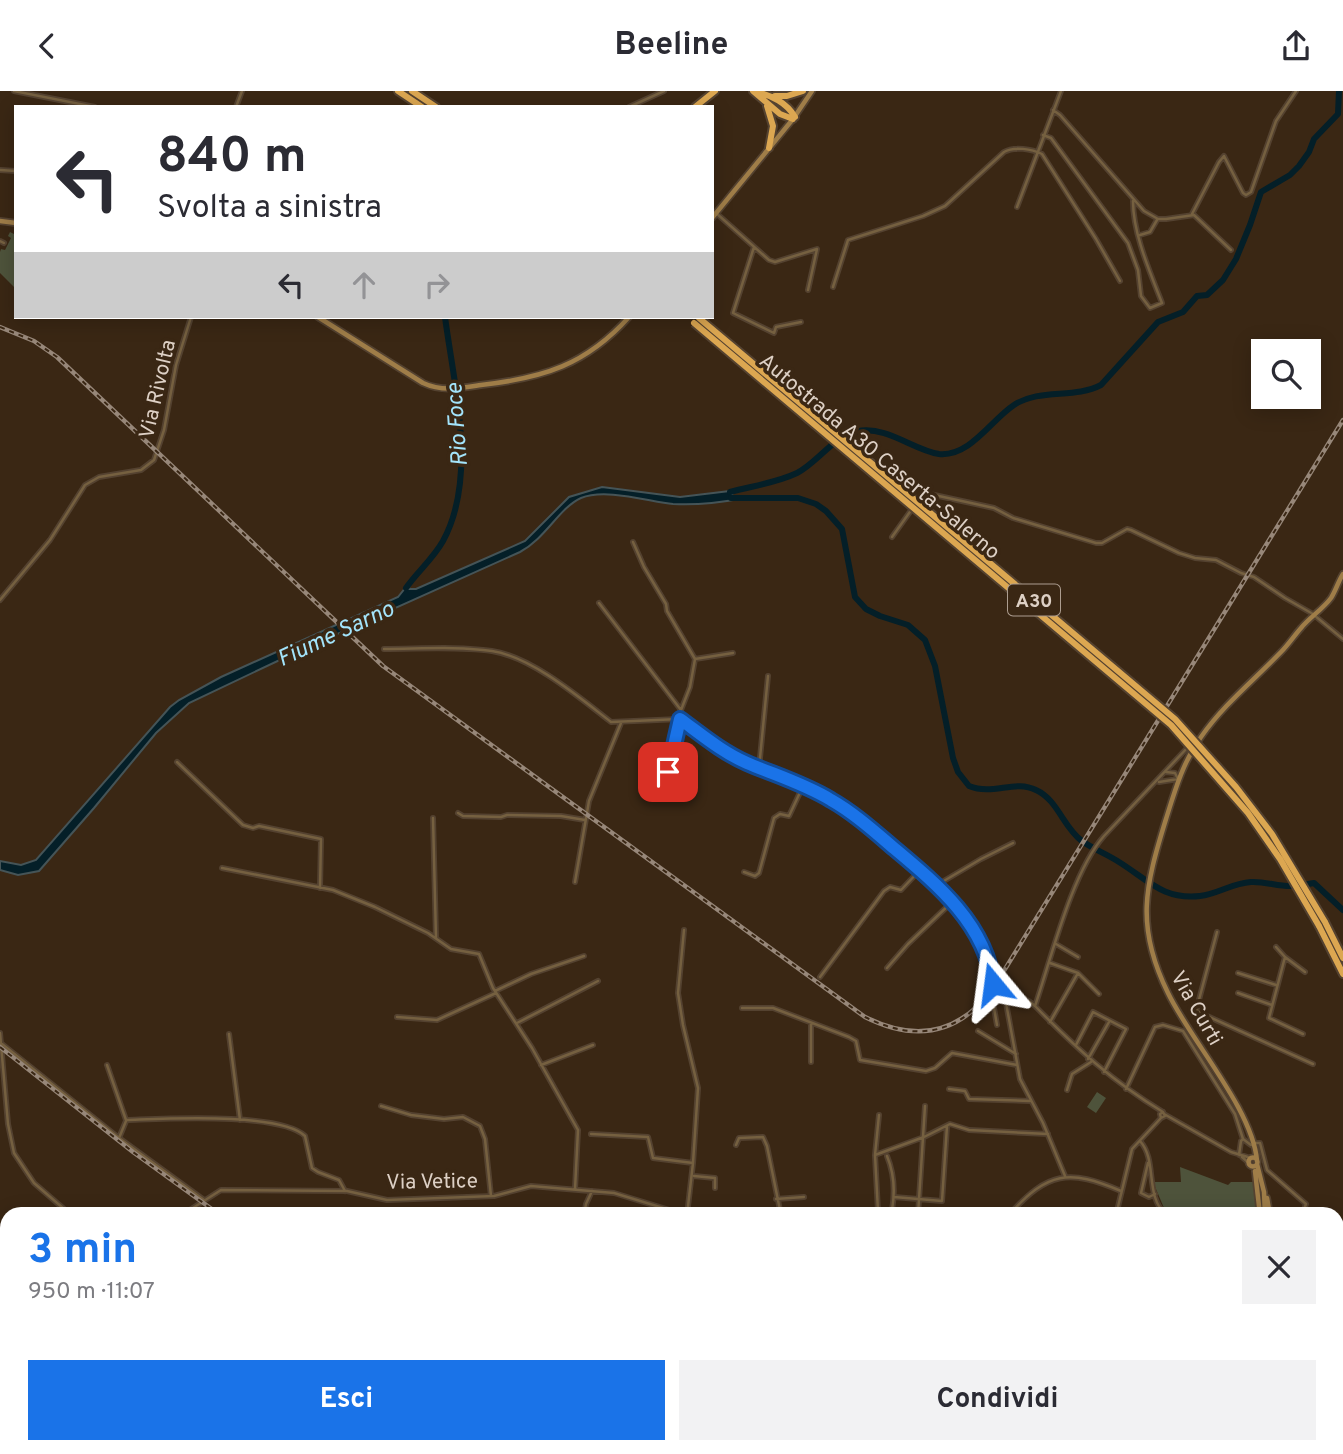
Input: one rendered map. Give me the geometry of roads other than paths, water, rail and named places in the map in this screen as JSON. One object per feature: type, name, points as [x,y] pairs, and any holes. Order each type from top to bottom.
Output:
[{"type":"highway","points":[[398,91],[419,105]]},
{"type":"highway","points":[[412,91],[433,105]]},
{"type":"highway","points":[[697,105],[715,91]]},
{"type":"highway","points":[[754,91],[788,107],[794,118]]},
{"type":"highway","points":[[765,98],[803,91]]},
{"type":"highway","points":[[765,98],[773,126],[769,148]]},
{"type":"highway","name":"Autostrada A30 Caserta-Salerno","points":[[688,319],[1171,725],[1248,813],[1343,958]]},
{"type":"highway","name":"Autostrada A30 Caserta-Salerno","points":[[700,319],[1174,719],[1236,787],[1272,834],[1322,924],[1343,974]]},
{"type":"main road","points":[[714,215],[794,118],[811,91]]},
{"type":"main road","points":[[321,319],[423,383],[434,388],[450,389],[536,377],[559,370],[589,352],[627,319]]},
{"type":"main road","name":"Via Curti","points":[[1258,1207],[1255,1150],[1245,1121],[1169,996],[1157,969],[1149,940],[1146,898],[1150,871],[1178,779],[1189,754],[1213,721],[1331,598],[1343,574]]},
{"type":"main road","points":[[1254,1164],[1269,1207]]},
{"type":"street","points":[[15,91],[81,105]]},
{"type":"street","points":[[633,105],[664,91]]},
{"type":"street","points":[[1017,207],[1060,91]]},
{"type":"street","points":[[1192,214],[1224,156],[1243,193],[1246,195],[1251,192],[1276,121],[1296,91]]},
{"type":"street","points":[[1053,110],[1144,211],[1158,219],[1192,214],[1206,224],[1231,250]]},
{"type":"street","points":[[1044,135],[1051,138],[1128,243],[1138,270],[1141,296],[1150,308],[1162,303],[1143,254],[1133,201]]},
{"type":"street","points":[[832,287],[850,239],[923,216],[945,206],[1008,150],[1015,148],[1042,155],[1120,281]]},
{"type":"street","points":[[714,215],[775,262],[817,249],[808,290]]},
{"type":"street","points":[[1140,235],[1150,232],[1158,219]]},
{"type":"street","points":[[754,247],[733,313],[774,333],[776,327],[801,322]]},
{"type":"street","name":"Via Rivolta","points":[[0,600],[50,540],[85,485],[99,477],[141,470],[154,460],[164,430],[176,365],[190,319]]},
{"type":"street","points":[[892,537],[922,496],[930,493],[994,508],[1013,518],[1096,543],[1102,543],[1127,529],[1179,553],[1216,561],[1254,576],[1314,615],[1343,639]]},
{"type":"street","points":[[634,542],[644,567],[695,659],[662,793]]},
{"type":"street","points":[[599,603],[681,710]]},
{"type":"street","points":[[384,649],[494,651],[528,664],[563,685],[611,722],[680,719],[722,750],[839,805],[937,885],[967,918],[992,972],[996,1025]]},
{"type":"street","points":[[695,659],[733,653]]},
{"type":"street","points":[[759,768],[768,676]]},
{"type":"street","points":[[1035,1006],[1071,898],[1097,844],[1213,721]]},
{"type":"street","points":[[575,882],[591,794],[621,723]]},
{"type":"street","points":[[177,762],[243,825],[320,839],[320,888]]},
{"type":"street","points":[[1160,782],[1178,779],[1175,773],[1164,772]]},
{"type":"street","points":[[744,871],[755,876],[759,873],[774,818],[780,814],[789,816],[803,786]]},
{"type":"street","points":[[458,813],[501,817],[561,815],[585,820]]},
{"type":"street","points":[[433,818],[436,938]]},
{"type":"street","points":[[937,885],[1013,843]]},
{"type":"street","points":[[222,868],[333,890],[375,907],[436,938],[451,949],[479,954],[496,992],[578,1130],[576,1189]]},
{"type":"street","points":[[820,977],[884,891],[890,887],[901,890],[920,870]]},
{"type":"street","points":[[887,968],[953,901]]},
{"type":"street","points":[[684,930],[678,993],[698,1088],[694,1163],[687,1207]]},
{"type":"street","points":[[1217,932],[1196,1011],[1313,1064]]},
{"type":"street","points":[[1056,944],[1078,957]]},
{"type":"street","points":[[1276,947],[1305,972]]},
{"type":"street","points":[[397,1017],[436,1020],[531,974],[584,956]]},
{"type":"street","points":[[1285,957],[1269,1018],[1303,1034]]},
{"type":"street","points":[[1050,963],[1078,973],[1099,994]]},
{"type":"street","points":[[1051,1022],[1078,973]]},
{"type":"street","points":[[1238,973],[1276,985]]},
{"type":"street","points":[[515,1024],[598,981]]},
{"type":"street","points":[[995,988],[1023,997],[1035,1006],[1090,1061],[1162,1115],[1254,1164]]},
{"type":"street","points":[[1004,992],[1020,1079],[1048,1134],[1065,1176]]},
{"type":"street","points":[[1238,993],[1272,1005]]},
{"type":"street","points":[[742,1009],[773,1009],[853,1038],[860,1059],[926,1071],[935,1069],[952,1053],[1017,1065]]},
{"type":"street","points":[[1075,1046],[1093,1012],[1126,1029],[1104,1072]]},
{"type":"street","points":[[1067,1090],[1072,1074],[1090,1061],[1109,1021]]},
{"type":"street","points":[[811,1023],[811,1062]]},
{"type":"street","points":[[1126,1089],[1155,1027],[1163,1025],[1183,1031],[1235,1114],[1243,1139],[1251,1145]]},
{"type":"street","points":[[978,1031],[1016,1054]]},
{"type":"street","points":[[0,1033],[8,1124],[14,1153],[34,1183],[62,1207]]},
{"type":"street","points":[[229,1034],[240,1120]]},
{"type":"street","points":[[2,1044],[119,1137],[205,1200]]},
{"type":"street","points":[[541,1065],[593,1045]]},
{"type":"street","points":[[107,1065],[126,1120],[119,1137]]},
{"type":"street","points":[[949,1090],[965,1091],[969,1099],[1030,1101]]},
{"type":"street","points":[[381,1106],[444,1119],[463,1117],[480,1126],[485,1139],[491,1196]]},
{"type":"street","points":[[919,1207],[925,1106]]},
{"type":"street","points":[[878,1207],[875,1155],[879,1115]]},
{"type":"street","points":[[1118,1207],[1130,1154],[1162,1115]]},
{"type":"street","points":[[126,1120],[240,1120],[282,1125],[302,1133],[306,1139],[312,1168],[340,1180],[345,1191]]},
{"type":"street","points":[[875,1155],[950,1124],[969,1130],[1048,1134]]},
{"type":"street","points":[[893,1197],[942,1201],[947,1126]]},
{"type":"street","points":[[591,1135],[648,1137],[653,1159],[694,1163]]},
{"type":"street","points":[[736,1145],[739,1138],[763,1137],[778,1207]]},
{"type":"street","points":[[1241,1156],[1240,1143],[1243,1139]]},
{"type":"street","points":[[1140,1140],[1147,1150],[1151,1183],[1159,1207]]},
{"type":"street","points":[[1256,1143],[1260,1143],[1267,1170],[1306,1204],[1305,1207]]},
{"type":"street","points":[[887,1157],[893,1171],[892,1207]]},
{"type":"street","points":[[1149,1160],[1142,1192],[1149,1197],[1154,1193]]},
{"type":"street","points":[[692,1176],[715,1178],[715,1188]]},
{"type":"street","points":[[1017,1207],[1036,1188],[1065,1176],[1086,1178],[1121,1191]]},
{"type":"street","name":"Via Vetice","points":[[194,1207],[221,1190],[345,1191],[387,1200],[491,1196],[531,1185],[614,1193],[657,1207]]},
{"type":"street","points":[[585,1207],[592,1191]]},
{"type":"street","points":[[776,1199],[804,1197]]},
{"type":"water","name":"Fiume Sarno","points":[[602,487],[680,497],[738,490],[732,494],[739,499],[673,504],[602,494],[581,498],[520,552],[189,703],[156,733],[39,871],[18,875],[0,870],[0,861],[21,865],[36,860],[179,700],[221,677],[398,597],[410,582],[409,589],[416,589],[525,541],[569,497]]},
{"type":"waterway","points":[[730,492],[797,473],[842,437],[858,431],[880,432],[939,454],[961,450],[1005,412],[1024,400],[1080,392],[1101,385],[1158,322],[1183,312],[1197,296],[1207,295],[1223,280],[1236,259],[1261,192],[1290,175],[1299,166],[1314,139],[1338,114],[1339,91]]},
{"type":"waterway","name":"Rio Foce","points":[[406,588],[443,541],[454,516],[459,489],[461,431],[445,319]]},
{"type":"waterway","points":[[731,498],[798,498],[816,504],[826,511],[842,529],[855,597],[866,609],[908,625],[925,640],[935,666],[953,758],[958,772],[969,786],[978,789],[1020,786],[1044,794],[1082,841],[1166,892],[1200,896],[1251,882],[1288,886],[1314,883],[1343,910]]},
{"type":"railway","points":[[0,327],[34,341],[57,357],[383,666],[865,1017],[902,1030],[920,1031],[952,1024],[981,1003],[994,987],[1343,420]]},
{"type":"railway","points":[[0,1047],[133,1152],[209,1207]]}]
